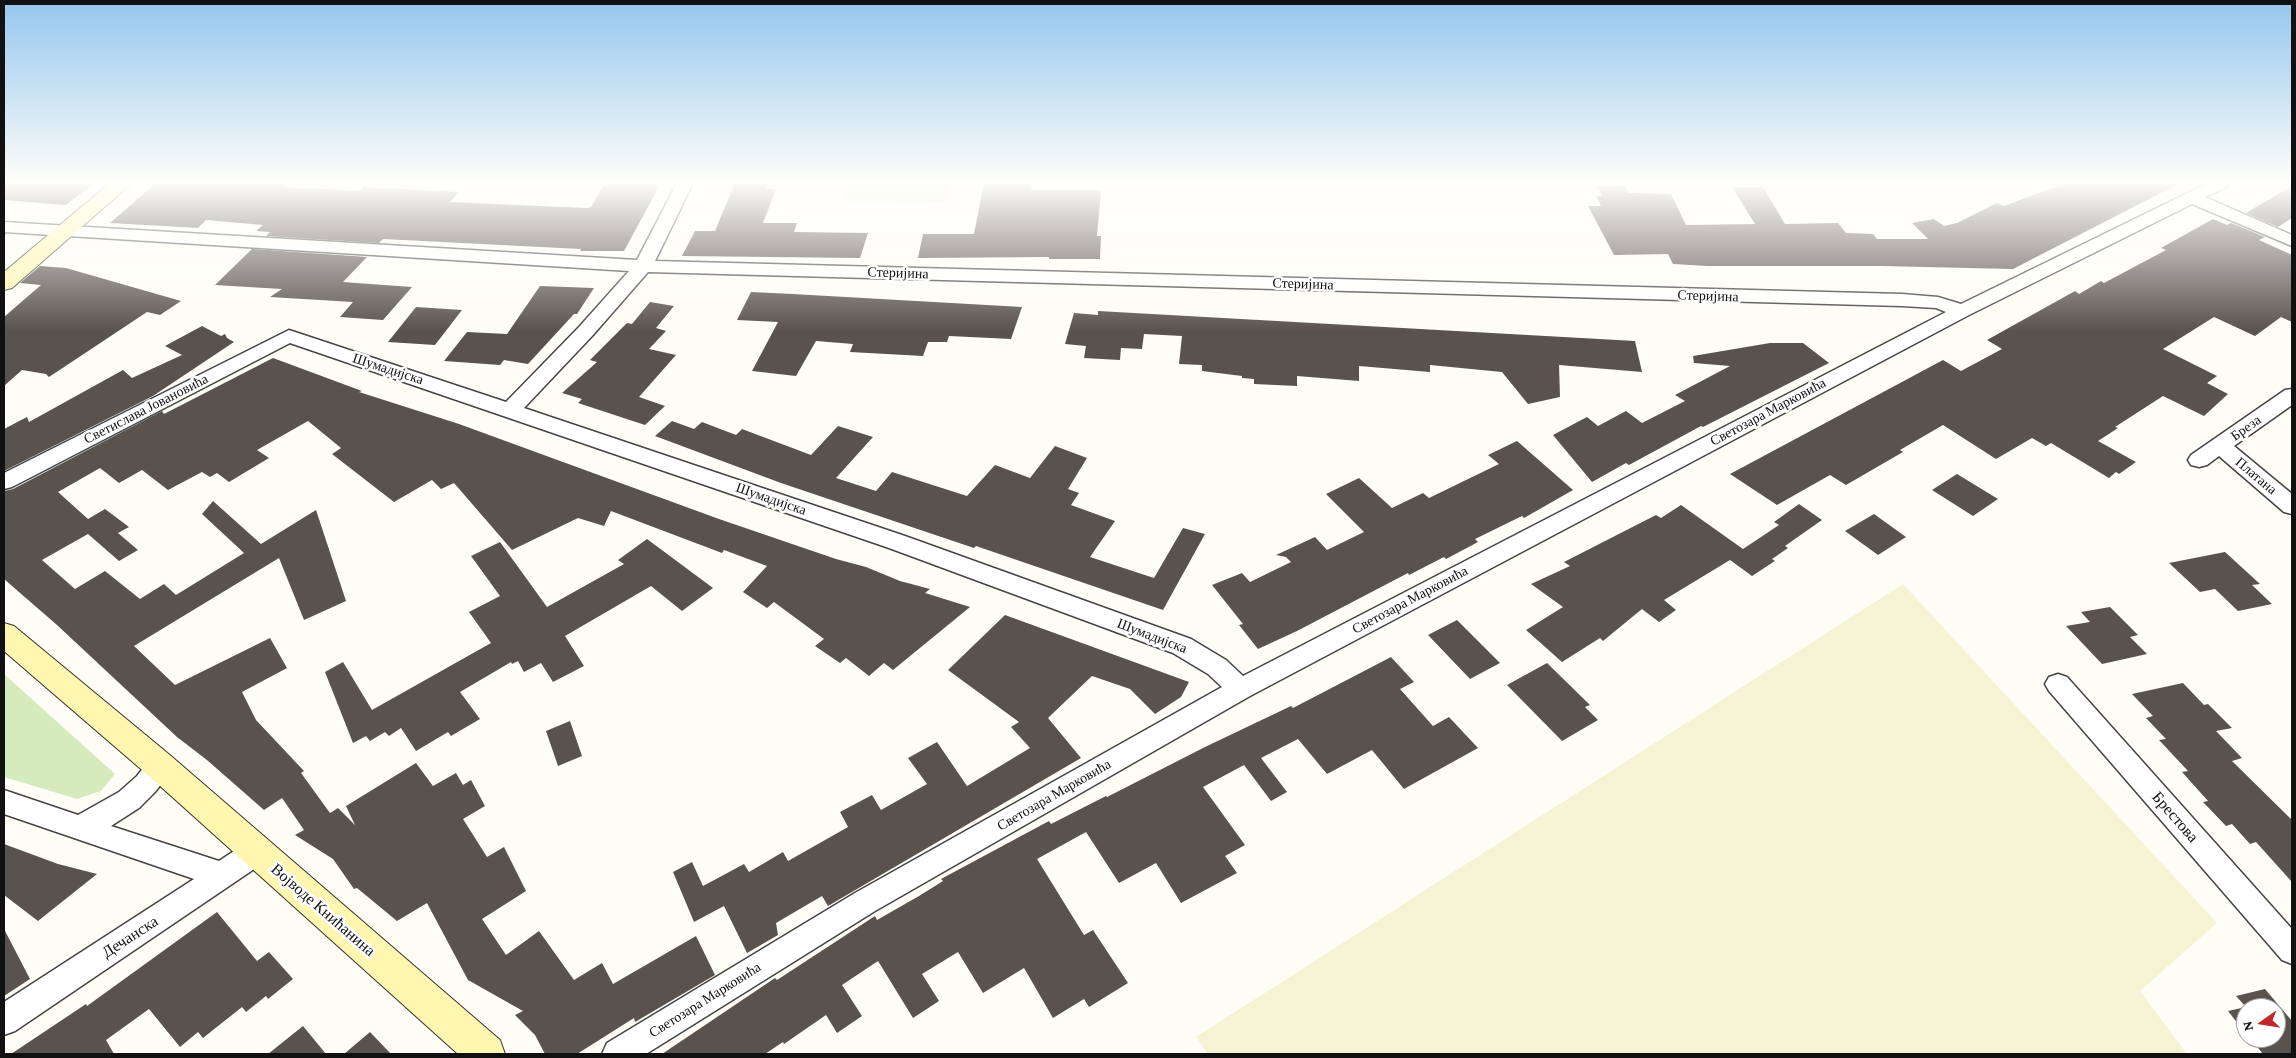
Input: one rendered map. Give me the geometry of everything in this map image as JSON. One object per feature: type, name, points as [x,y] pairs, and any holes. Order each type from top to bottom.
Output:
[{"type":"street","points":[[4,283],[64,232]]},
{"type":"street","name":"Стеријина","points":[[89,232],[643,266],[1902,300],[1938,303],[1962,311]]},
{"type":"street","points":[[511,410],[586,331],[643,266],[660,232]]},
{"type":"street","name":"Светозара Марковића","points":[[618,1054],[865,902],[1241,689],[1962,311],[2123,232]]},
{"type":"street","points":[[2272,232],[2292,241]]},
{"type":"street","name":"Шумадијска","points":[[289,336],[897,542],[1182,646],[1217,667],[1241,689]]},
{"type":"street","name":"Светислава Јовановића","points":[[4,482],[289,336]]},
{"type":"street","name":"Бреза","points":[[2199,460],[2292,394]]},
{"type":"street","name":"Платана","points":[[2220,446],[2292,506]]},
{"type":"street","name":"Војводе Книћанина","points":[[4,634],[160,766],[486,1054]]},
{"type":"street","name":"Брестова","points":[[2058,684],[2292,950]]},
{"type":"street","points":[[81,827],[113,811],[129,800],[146,784],[160,766]]},
{"type":"street","points":[[4,802],[221,875]]},
{"type":"street","name":"Дечанска","points":[[4,1020],[256,852]]},
{"type":"shaded area","points":[[1903,584],[2217,923],[2140,991],[2187,1054],[1208,1054],[1196,1037]]},
{"type":"green space","points":[[4,674],[115,774],[101,791],[77,799],[4,777]]},
{"type":"building","points":[[270,232],[634,232],[624,251],[580,251],[581,249],[383,239],[379,243],[266,236]]},
{"type":"building","points":[[694,232],[868,233],[860,258],[682,256]]},
{"type":"building","points":[[974,232],[1097,232],[1097,236],[1101,236],[1100,259],[1049,259],[1049,257],[918,258],[923,234],[974,234]]},
{"type":"building","points":[[1602,232],[1845,232],[1873,234],[1877,239],[1928,239],[1921,232],[2084,232],[2013,269],[1673,264],[1668,254],[1614,255]]},
{"type":"building","points":[[2189,232],[2254,232],[2265,237],[2259,240],[2292,255],[2292,322],[2281,317],[2255,336],[2214,317],[2163,349],[2217,376],[2207,383],[2228,394],[2204,416],[2163,396],[2115,427],[2118,428],[2098,441],[2136,462],[2119,474],[2116,472],[2109,478],[2051,443],[2046,446],[2032,438],[1996,459],[1943,425],[1900,450],[1903,452],[1846,485],[1830,475],[1777,505],[1730,474],[1943,360],[1961,371],[2002,349],[1987,340],[2075,291],[2079,294],[2101,281],[2104,283],[2166,250],[2161,248]]},
{"type":"building","points":[[252,249],[367,257],[343,282],[412,287],[383,320],[340,317],[353,302],[270,297],[282,289],[215,285]]},
{"type":"building","points":[[40,266],[66,268],[181,301],[160,315],[147,312],[49,377],[46,374],[22,370],[4,386],[4,317],[41,285],[20,283]]},
{"type":"building","points":[[540,286],[594,288],[577,314],[574,314],[528,364],[504,360],[500,365],[444,361],[467,332],[507,334]]},
{"type":"building","points":[[751,292],[1022,307],[1011,339],[949,336],[947,342],[928,342],[923,356],[850,352],[853,344],[816,341],[796,376],[752,371],[778,322],[737,320]]},
{"type":"building","points":[[650,302],[674,306],[656,328],[666,331],[649,349],[676,355],[639,397],[665,406],[645,425],[578,403],[582,399],[562,393],[597,362],[590,360],[627,323],[632,324]]},
{"type":"building","points":[[416,307],[462,310],[435,345],[388,342]]},
{"type":"building","points":[[1098,311],[1635,341],[1642,372],[1559,365],[1560,397],[1528,404],[1502,372],[1430,365],[1430,372],[1359,366],[1359,381],[1297,376],[1297,386],[1254,384],[1254,379],[1242,378],[1242,376],[1202,371],[1202,365],[1179,364],[1182,336],[1144,334],[1142,349],[1121,348],[1120,360],[1084,358],[1086,346],[1065,344],[1074,313],[1098,315]]},
{"type":"building","points":[[202,326],[221,336],[225,334],[227,338],[234,342],[153,396],[4,471],[4,429],[27,417],[29,422],[123,370],[132,378],[182,355],[165,346]]},
{"type":"building","points":[[1770,343],[1803,343],[1829,363],[1703,427],[1701,426],[1629,465],[1626,463],[1592,482],[1553,435],[1587,417],[1598,426],[1626,411],[1642,423],[1685,401],[1675,395],[1730,366],[1694,363],[1693,356]]},
{"type":"building","points":[[273,358],[362,391],[359,392],[459,424],[719,519],[836,559],[866,567],[900,581],[930,589],[925,593],[970,607],[893,670],[884,663],[869,676],[846,658],[840,663],[815,646],[824,639],[774,602],[767,608],[743,592],[767,566],[724,550],[722,553],[611,511],[604,526],[578,518],[512,550],[454,483],[441,489],[432,480],[394,502],[332,454],[341,448],[308,421],[257,450],[269,458],[229,482],[217,473],[210,477],[202,472],[168,490],[142,470],[119,483],[100,468],[58,492],[88,519],[105,509],[129,527],[118,533],[138,550],[119,561],[88,534],[42,560],[75,589],[105,571],[140,599],[164,584],[176,595],[244,553],[202,514],[213,501],[261,544],[316,510],[346,601],[304,620],[279,558],[134,646],[175,685],[270,638],[287,668],[242,692],[256,720],[304,771],[301,773],[330,813],[338,808],[355,825],[346,806],[416,763],[433,786],[456,773],[463,785],[471,780],[485,806],[463,819],[487,857],[504,847],[526,891],[482,919],[506,955],[539,931],[574,980],[602,963],[613,984],[696,936],[715,975],[635,1022],[634,1018],[577,1054],[545,1054],[535,1035],[515,1015],[523,1011],[468,980],[427,903],[397,921],[357,888],[354,889],[333,859],[295,835],[304,830],[282,798],[264,810],[207,760],[177,737],[57,625],[4,579],[4,491],[13,489],[162,411],[164,414]]},
{"type":"building","points":[[672,421],[694,429],[702,422],[736,435],[742,429],[811,455],[838,426],[873,437],[836,478],[876,491],[892,472],[967,496],[995,465],[1030,478],[1055,446],[1087,458],[1068,489],[1079,493],[1071,505],[1115,521],[1090,557],[1154,578],[1183,528],[1205,534],[1163,610],[976,546],[974,548],[781,483],[655,436]]},
{"type":"building","points":[[1517,441],[1573,490],[1524,518],[1522,516],[1475,539],[1478,542],[1446,559],[1444,557],[1409,575],[1408,573],[1297,631],[1258,649],[1239,625],[1243,624],[1212,585],[1242,573],[1250,582],[1291,562],[1286,557],[1276,555],[1315,537],[1327,550],[1364,532],[1326,494],[1359,478],[1392,508],[1423,493],[1429,498],[1499,464],[1488,455]]},
{"type":"building","points":[[1957,474],[1998,499],[1973,516],[1932,490]]},
{"type":"building","points":[[1799,504],[1822,520],[1785,546],[1788,548],[1772,559],[1775,561],[1752,576],[1730,560],[1664,600],[1676,610],[1659,622],[1642,609],[1603,641],[1600,638],[1562,662],[1526,630],[1563,607],[1531,584],[1570,566],[1564,562],[1656,515],[1661,518],[1681,505],[1743,549],[1779,525],[1774,522]]},
{"type":"building","points":[[1874,514],[1906,537],[1878,555],[1845,531]]},
{"type":"building","points":[[647,539],[713,588],[682,611],[651,586],[565,636],[584,666],[553,682],[541,663],[524,672],[518,661],[512,664],[511,662],[460,692],[480,719],[451,736],[448,732],[416,751],[401,728],[389,736],[385,732],[370,741],[366,736],[353,743],[325,672],[343,662],[372,710],[491,643],[469,612],[500,596],[471,556],[500,542],[547,607],[624,564],[618,560]]},
{"type":"building","points":[[2225,552],[2260,584],[2252,585],[2272,604],[2238,611],[2215,589],[2200,592],[2169,563]]},
{"type":"building","points":[[2110,607],[2138,635],[2130,637],[2147,654],[2102,664],[2066,626],[2090,622],[2081,612]]},
{"type":"building","points":[[1005,615],[1189,682],[1181,697],[1155,714],[1130,689],[1092,676],[1048,718],[1081,758],[828,906],[822,896],[776,923],[778,935],[747,953],[724,906],[694,922],[673,872],[692,862],[703,886],[744,864],[749,872],[783,852],[788,861],[848,827],[840,812],[872,795],[881,810],[927,784],[908,758],[937,742],[967,786],[1030,748],[1011,727],[1019,722],[948,670]]},
{"type":"building","points":[[1457,620],[1500,663],[1470,679],[1428,635]]},
{"type":"building","points":[[1391,657],[1414,682],[1400,689],[1433,726],[1449,717],[1478,748],[1404,789],[1372,750],[1327,774],[1298,739],[1261,758],[1287,792],[1271,801],[1244,765],[1203,787],[1245,845],[1225,856],[1237,873],[1181,903],[1156,863],[1119,883],[1086,832],[1037,859],[1084,935],[1093,930],[1128,983],[1089,1007],[1084,999],[1053,1018],[1024,968],[983,993],[958,952],[922,974],[939,1001],[913,1018],[878,961],[842,985],[862,1016],[837,1033],[826,1015],[784,1044],[783,1042],[765,1054],[662,1054],[775,978],[777,980],[875,916],[877,920],[919,896],[943,881],[941,879],[1049,821],[1051,824],[1205,747],[1291,706],[1293,708]]},
{"type":"building","points":[[1547,663],[1590,705],[1585,707],[1598,720],[1562,741],[1507,685]]},
{"type":"building","points":[[2183,683],[2204,705],[2208,704],[2232,728],[2216,731],[2242,758],[2232,761],[2292,820],[2292,882],[2256,842],[2250,844],[2232,824],[2226,826],[2203,802],[2208,801],[2182,772],[2188,771],[2159,740],[2166,739],[2146,718],[2153,716],[2132,694]]},
{"type":"building","points":[[570,721],[582,756],[558,766],[546,731]]},
{"type":"building","points":[[4,844],[58,864],[97,874],[38,921],[4,895]]},
{"type":"building","points":[[217,912],[257,961],[269,952],[293,979],[268,999],[266,996],[246,1012],[242,1007],[203,1038],[198,1032],[180,1047],[149,1009],[106,1040],[114,1054],[11,1054],[86,1004],[87,1006]]},
{"type":"building","points":[[4,929],[30,979],[4,996]]},
{"type":"building","points":[[2265,989],[2273,998],[2238,998],[2236,996]]},
{"type":"building","points":[[2236,1009],[2236,1021],[2228,1011]]},
{"type":"building","points":[[2286,1014],[2292,1021],[2292,1054],[2263,1054],[2258,1048],[2286,1048]]},
{"type":"building","points":[[303,1026],[326,1054],[268,1054]]},
{"type":"building","points":[[370,1032],[391,1054],[344,1054]]}]
